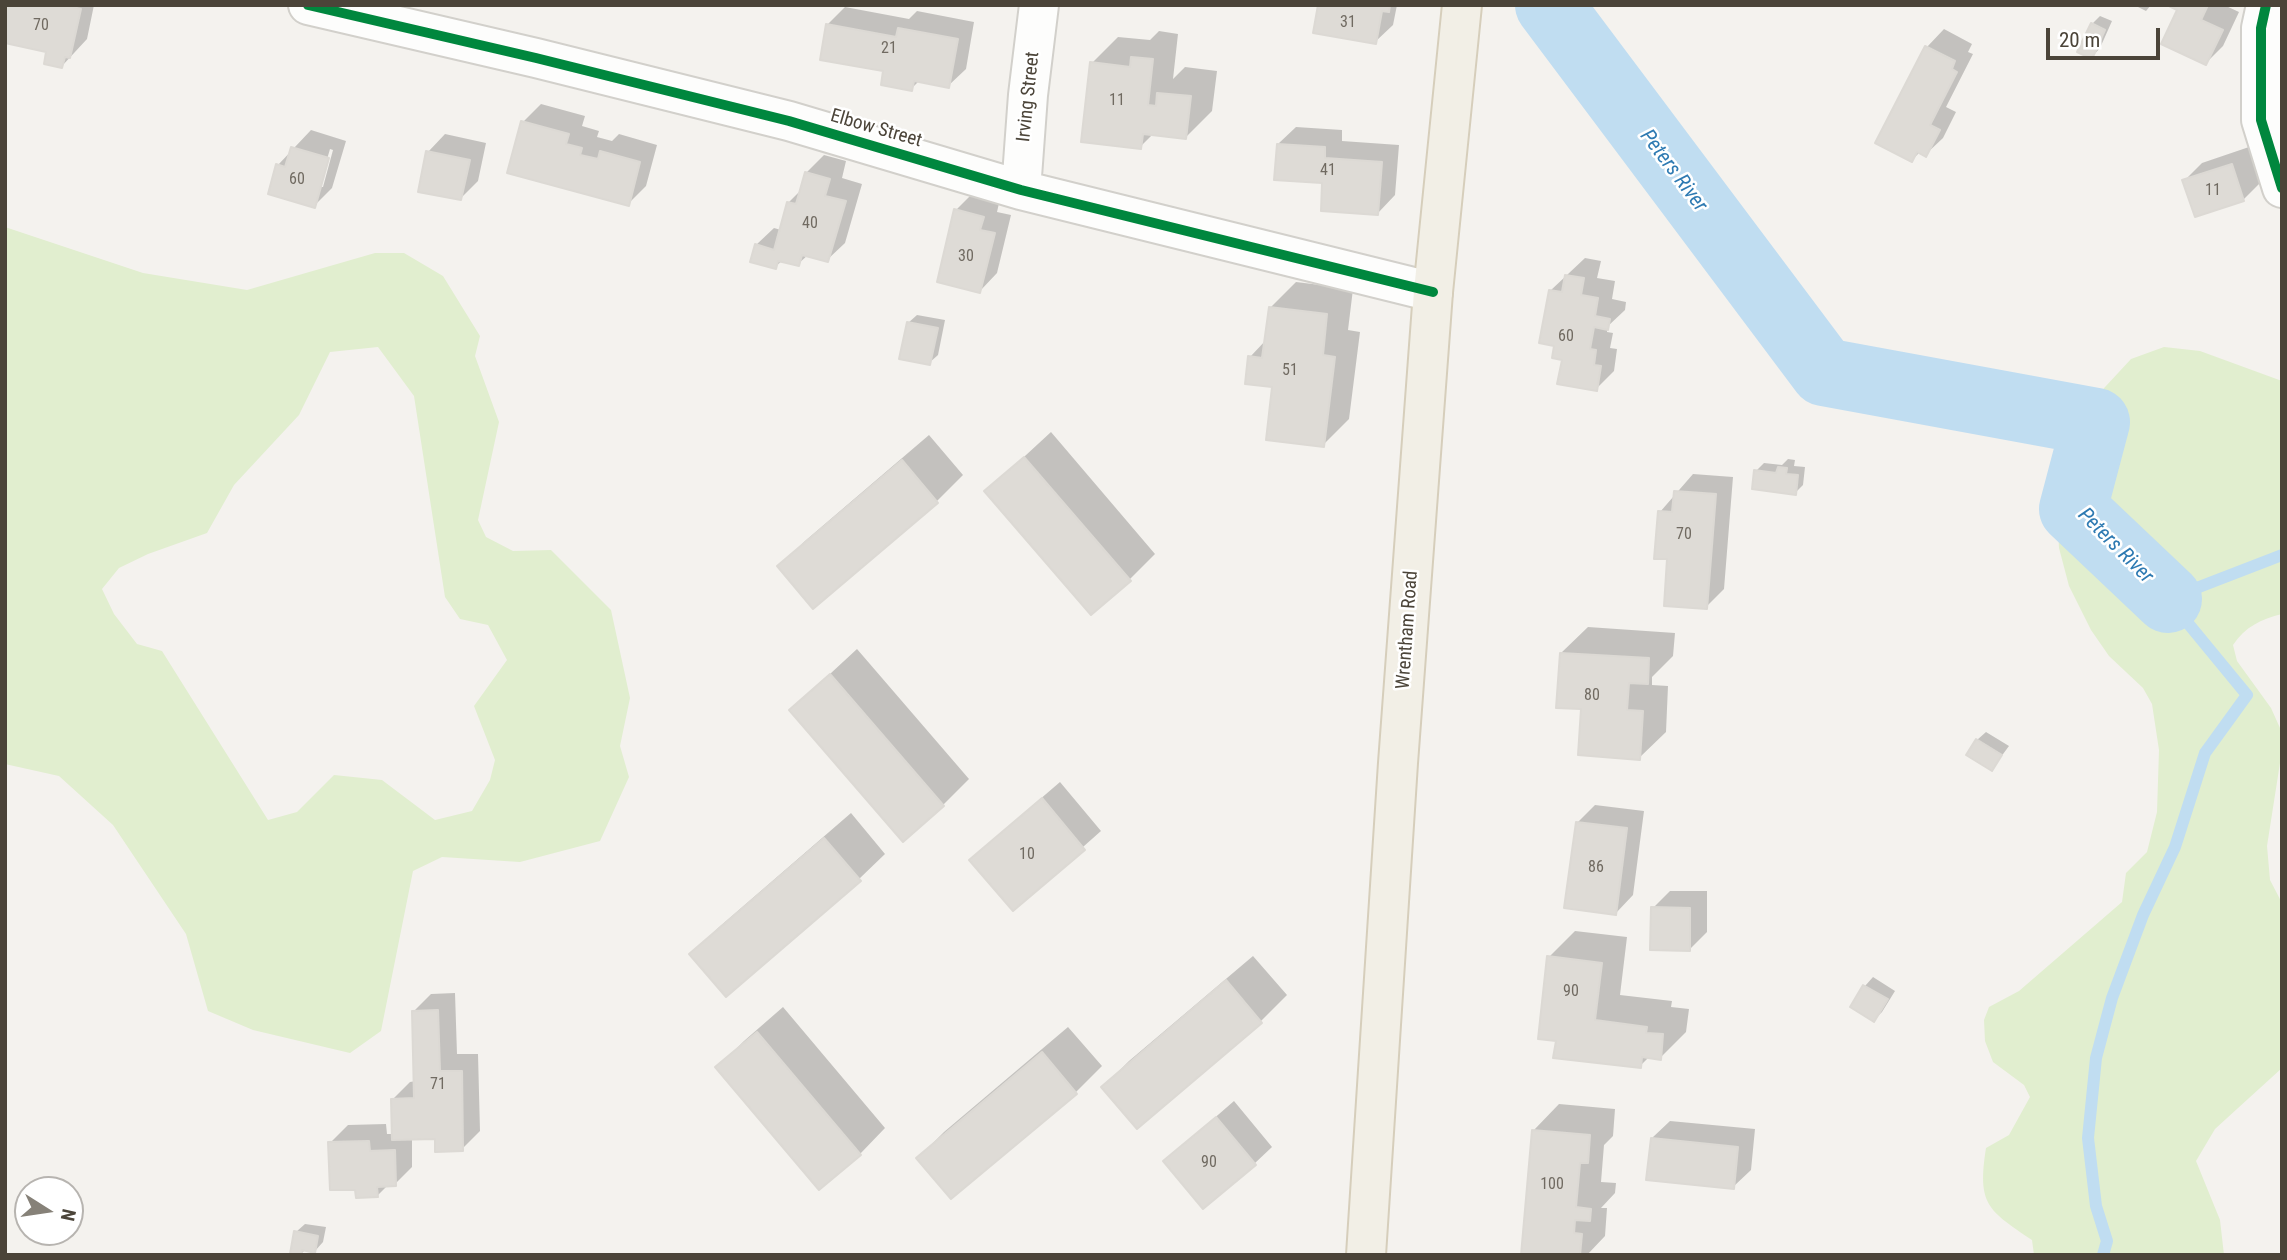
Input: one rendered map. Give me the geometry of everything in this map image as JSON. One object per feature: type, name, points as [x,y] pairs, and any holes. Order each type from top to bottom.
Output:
[{"type":"main road","name":"Wrentham Road","points":[[1366,1255],[1398,763],[1433,292],[1462,5]]},
{"type":"street","name":"Elbow Street","points":[[308,5],[789,121],[1021,190],[1433,292]]},
{"type":"street","name":"Irving Street","points":[[1021,190],[1028,94],[1039,5]]},
{"type":"street","points":[[2266,5],[2261,28],[2261,120],[2282,188]]},
{"type":"green space","points":[[5,227],[143,273],[247,290],[375,253],[404,253],[443,276],[480,336],[475,356],[499,422],[478,520],[486,537],[513,551],[551,550],[611,610],[630,698],[620,746],[629,777],[600,841],[520,862],[442,857],[413,871],[381,1031],[350,1053],[253,1030],[208,1011],[186,934],[113,825],[59,776],[5,764]],"holes":[[[378,347],[414,396],[445,597],[460,619],[488,625],[507,660],[474,706],[495,760],[490,780],[472,811],[435,820],[382,780],[334,775],[297,812],[268,820],[162,651],[137,644],[114,614],[102,589],[119,568],[148,554],[207,533],[234,485],[299,415],[330,352]]]},
{"type":"green space","points":[[2164,347],[2200,351],[2282,381],[2282,614],[2254,625],[2233,645],[2237,661],[2271,708],[2280,728],[2280,763],[2267,846],[2270,880],[2282,903],[2282,1068],[2215,1129],[2196,1161],[2220,1220],[2224,1255],[2034,1255],[2032,1240],[1996,1213],[1985,1194],[1983,1182],[1986,1148],[2009,1135],[2030,1097],[2024,1085],[1993,1062],[1985,1041],[1984,1020],[1989,1007],[2019,991],[2122,902],[2126,873],[2147,852],[2157,812],[2159,750],[2152,704],[2143,688],[2109,656],[2091,630],[2069,586],[2059,548],[2056,495],[2061,460],[2071,433],[2093,400],[2131,359]]},
{"type":"building","points":[[5,5],[64,5],[81,9],[70,58],[65,57],[62,68],[44,64],[46,52],[5,43]]},
{"type":"building","points":[[1318,5],[1390,5],[1389,12],[1382,11],[1376,44],[1313,33]]},
{"type":"building","points":[[2167,5],[2208,5],[2201,20],[2223,30],[2206,65],[2161,44],[2177,10]]},
{"type":"building","points":[[2091,23],[2105,30],[2092,59],[2077,52]]},
{"type":"building","points":[[826,24],[896,37],[898,28],[958,39],[949,88],[914,81],[912,91],[881,85],[883,71],[820,60]]},
{"type":"building","points":[[1925,46],[1955,61],[1952,69],[1957,72],[1930,125],[1940,130],[1926,157],[1917,152],[1912,162],[1875,143]]},
{"type":"building","points":[[1131,57],[1153,59],[1148,105],[1156,106],[1157,93],[1191,96],[1186,139],[1143,134],[1141,149],[1081,142],[1090,62],[1130,67]]},
{"type":"building","points":[[521,121],[569,134],[566,144],[582,148],[580,155],[598,159],[600,151],[640,162],[629,206],[507,173]]},
{"type":"building","points":[[1277,144],[1325,147],[1325,158],[1382,162],[1378,215],[1321,211],[1322,183],[1274,180]]},
{"type":"building","points":[[291,147],[329,158],[315,208],[268,194],[276,164],[285,167]]},
{"type":"building","points":[[426,151],[470,160],[461,200],[418,192]]},
{"type":"building","points":[[2232,164],[2244,201],[2195,217],[2182,180]]},
{"type":"building","points":[[805,172],[830,179],[825,196],[846,201],[828,262],[802,255],[799,266],[778,261],[776,269],[750,262],[755,244],[774,250],[787,202],[796,204]]},
{"type":"building","points":[[954,209],[984,217],[980,230],[995,233],[980,293],[937,282]]},
{"type":"building","points":[[1565,275],[1584,278],[1581,295],[1598,298],[1595,316],[1610,319],[1608,330],[1594,327],[1590,349],[1596,350],[1594,365],[1601,366],[1597,391],[1557,384],[1562,360],[1552,358],[1554,346],[1539,343],[1549,290],[1562,292]]},
{"type":"building","points":[[1269,307],[1327,314],[1323,355],[1335,357],[1324,447],[1266,440],[1272,387],[1245,384],[1248,356],[1262,358]]},
{"type":"building","points":[[907,322],[938,328],[930,365],[899,359]]},
{"type":"building","points":[[1024,457],[1131,581],[1091,615],[984,491]]},
{"type":"building","points":[[902,460],[938,503],[813,609],[777,566]]},
{"type":"building","points":[[1778,467],[1787,468],[1786,474],[1798,475],[1796,495],[1752,489],[1754,470],[1776,473]]},
{"type":"building","points":[[1674,491],[1716,494],[1707,609],[1664,606],[1667,559],[1654,559],[1658,511],[1672,512]]},
{"type":"building","points":[[1560,653],[1649,658],[1648,684],[1629,683],[1627,710],[1643,711],[1640,760],[1578,755],[1581,709],[1556,708]]},
{"type":"building","points":[[830,674],[944,806],[903,842],[789,710]]},
{"type":"building","points":[[1976,739],[2002,755],[1992,771],[1966,755]]},
{"type":"building","points":[[1042,798],[1085,850],[1013,911],[969,860]]},
{"type":"building","points":[[1576,822],[1627,828],[1616,915],[1564,908]]},
{"type":"building","points":[[824,838],[861,881],[726,997],[689,954]]},
{"type":"building","points":[[1651,907],[1690,908],[1690,951],[1650,950]]},
{"type":"building","points":[[1547,956],[1602,963],[1595,1020],[1647,1027],[1646,1033],[1663,1034],[1661,1060],[1642,1057],[1641,1068],[1553,1058],[1556,1041],[1538,1039]]},
{"type":"building","points":[[1226,980],[1262,1023],[1137,1129],[1101,1087]]},
{"type":"building","points":[[1863,985],[1888,999],[1874,1022],[1850,1007]]},
{"type":"building","points":[[438,1010],[440,1071],[462,1071],[463,1151],[435,1152],[435,1139],[392,1140],[391,1099],[414,1098],[412,1011]]},
{"type":"building","points":[[757,1032],[861,1155],[819,1190],[715,1067]]},
{"type":"building","points":[[1042,1052],[1077,1094],[951,1199],[916,1158]]},
{"type":"building","points":[[1216,1117],[1256,1165],[1203,1209],[1163,1161]]},
{"type":"building","points":[[1532,1130],[1590,1135],[1588,1163],[1580,1163],[1576,1207],[1591,1209],[1590,1221],[1575,1220],[1574,1233],[1582,1234],[1580,1255],[1521,1255]]},
{"type":"building","points":[[1651,1138],[1738,1147],[1734,1189],[1646,1180]]},
{"type":"building","points":[[369,1141],[370,1151],[395,1150],[396,1186],[377,1187],[378,1197],[356,1198],[355,1190],[330,1190],[328,1142]]},
{"type":"building","points":[[294,1231],[318,1236],[315,1253],[302,1250],[301,1255],[290,1254]]},
{"type":"waterway","name":"Peters River","points":[[1549,5],[1824,372],[2096,422],[2073,509],[2168,599]]},
{"type":"waterway","name":"Peters River","points":[[2103,1255],[2107,1241],[2096,1206],[2088,1138],[2096,1058],[2112,998],[2143,915],[2175,847],[2205,753],[2247,695],[2168,599],[2282,555]]},
{"type":"cycle path","points":[[308,5],[789,121],[1021,190],[1433,292]]},
{"type":"cycle path","points":[[2266,5],[2261,28],[2261,120],[2282,188]]}]
